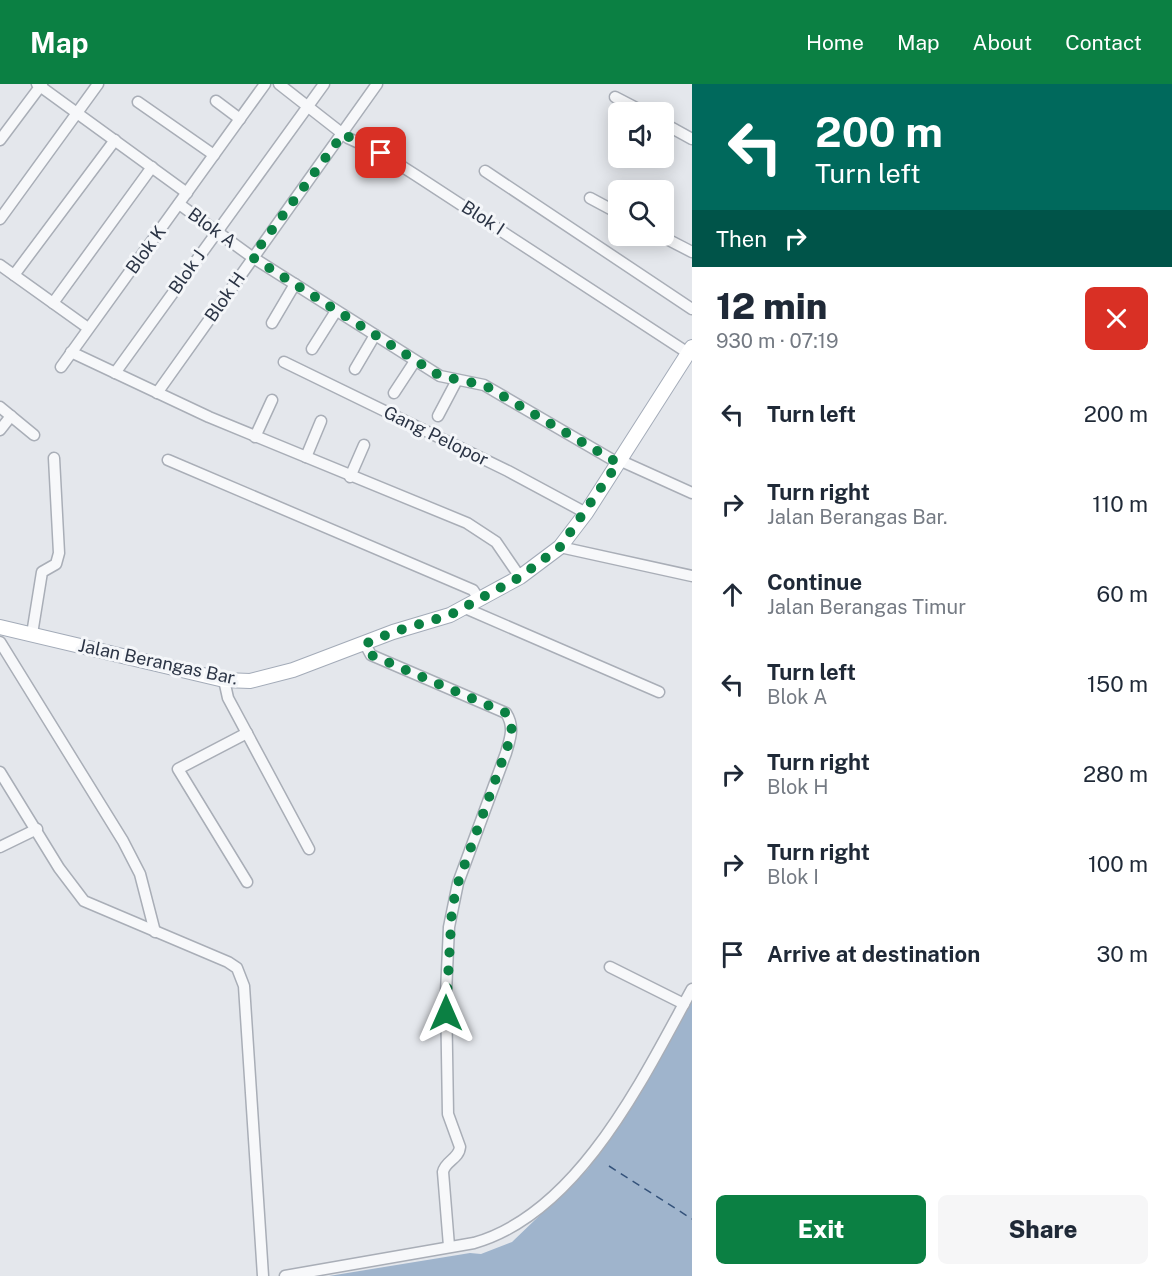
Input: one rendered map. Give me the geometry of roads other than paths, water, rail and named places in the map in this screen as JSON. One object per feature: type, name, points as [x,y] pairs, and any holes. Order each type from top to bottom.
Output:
[{"type":"main road","name":"Jalan Berangas Bar.","points":[[0,627],[224,680],[243,681],[266,677],[365,644],[393,632],[450,615],[520,577],[560,547],[586,513],[690,350]]},
{"type":"street","points":[[0,219],[98,84]]},
{"type":"street","name":"Blok K","points":[[61,367],[266,84]]},
{"type":"street","name":"Blok I","points":[[279,84],[343,134],[417,176],[690,350]]},
{"type":"street","name":"Blok J","points":[[115,373],[324,84]]},
{"type":"street","name":"Blok H","points":[[158,393],[252,257],[377,84]]},
{"type":"street","points":[[0,140],[40,85],[187,193]]},
{"type":"street","points":[[615,97],[625,102]]},
{"type":"street","points":[[216,101],[240,119]]},
{"type":"street","points":[[138,102],[214,155]]},
{"type":"street","points":[[674,129],[692,139]]},
{"type":"street","points":[[14,275],[115,140]]},
{"type":"street","points":[[53,303],[152,167]]},
{"type":"street","points":[[485,171],[692,309]]},
{"type":"street","points":[[590,198],[608,208]]},
{"type":"street","name":"Blok A","points":[[179,204],[252,257],[440,376],[484,385],[619,461],[692,493]]},
{"type":"street","points":[[674,243],[692,252]]},
{"type":"street","points":[[0,265],[88,328]]},
{"type":"street","points":[[272,323],[295,284]]},
{"type":"street","points":[[312,349],[336,311]]},
{"type":"street","points":[[355,369],[375,335]]},
{"type":"street","points":[[71,352],[255,437],[483,531],[496,542],[520,577]]},
{"type":"street","points":[[394,393],[415,361]]},
{"type":"street","name":"Gang Pelopor","points":[[284,362],[508,471],[586,513]]},
{"type":"street","points":[[438,416],[457,380]]},
{"type":"street","points":[[255,437],[272,400]]},
{"type":"street","points":[[0,407],[34,435]]},
{"type":"street","points":[[0,429],[11,416]]},
{"type":"street","points":[[306,457],[321,421]]},
{"type":"street","points":[[350,477],[364,445]]},
{"type":"street","points":[[32,634],[42,572],[56,564],[59,553],[54,458]]},
{"type":"street","points":[[168,460],[473,590],[479,599]]},
{"type":"street","points":[[560,547],[692,576]]},
{"type":"street","points":[[465,608],[659,692]]},
{"type":"street","points":[[0,642],[123,841],[140,874],[155,932]]},
{"type":"street","points":[[365,644],[371,655],[506,713],[511,723],[512,734],[506,753],[458,883],[449,927],[446,993],[448,1114],[460,1147],[459,1152],[443,1168],[449,1246]]},
{"type":"street","points":[[224,680],[228,698],[309,849]]},
{"type":"street","points":[[247,734],[178,768],[247,882]]},
{"type":"street","points":[[0,772],[59,868],[84,901],[228,962],[237,968],[242,978],[263,1276]]},
{"type":"street","points":[[0,847],[37,829]]},
{"type":"street","points":[[610,967],[684,1004]]},
{"type":"street","points":[[285,1276],[496,1237],[521,1223],[570,1182],[619,1113],[692,988]]},
{"type":"water","points":[[692,999],[692,1276],[329,1276],[470,1253],[481,1254],[512,1242],[588,1169]]}]
